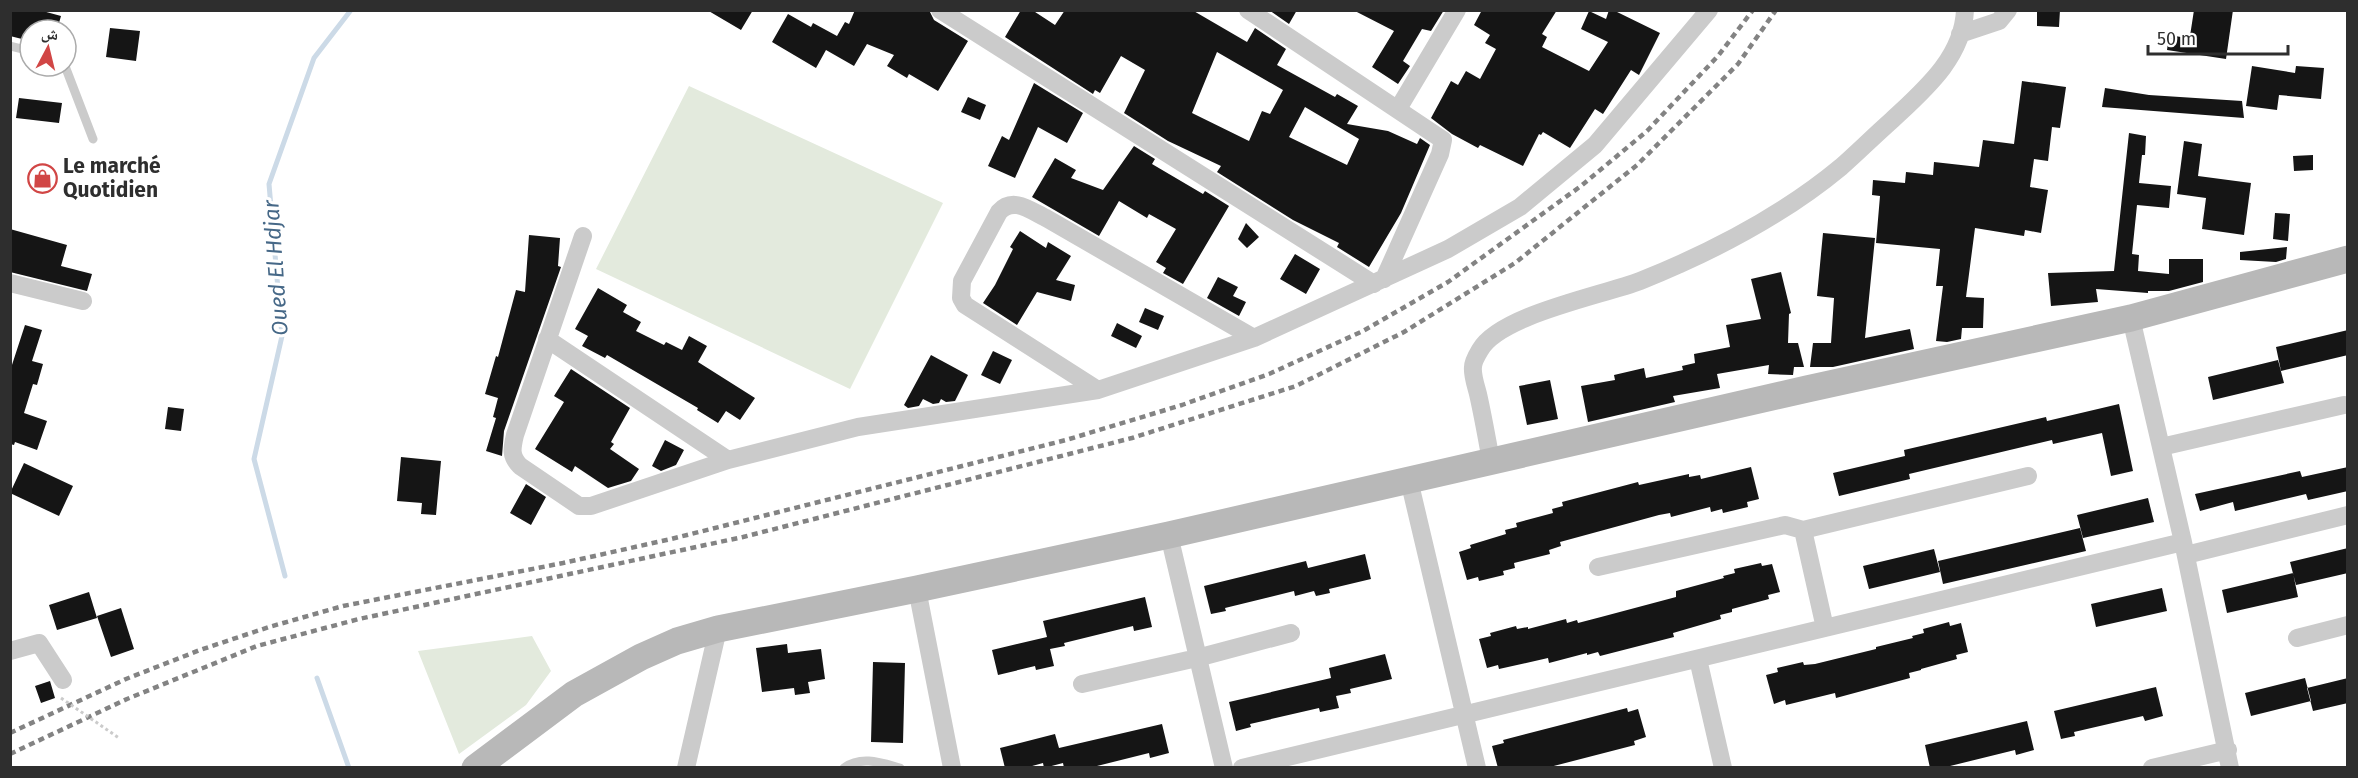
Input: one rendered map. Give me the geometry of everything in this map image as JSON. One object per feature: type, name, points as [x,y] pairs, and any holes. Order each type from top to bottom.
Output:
[{"type":"main road","points":[[475,768],[574,694],[641,657],[677,641],[718,629],[1169,535],[2131,318],[2348,259]]},
{"type":"street","points":[[940,10],[1379,282]]},
{"type":"street","points":[[1248,10],[1398,109],[1442,139],[1444,143],[1379,282]]},
{"type":"street","points":[[1398,109],[1457,10]]},
{"type":"street","points":[[583,236],[515,435],[513,458],[520,466],[579,506],[591,506],[728,460],[858,427],[1098,390],[1254,338],[1379,282],[1484,230],[1520,207],[1595,145],[1709,10]]},
{"type":"street","points":[[1491,461],[1473,367],[1478,352],[1486,341],[1497,332],[1523,319],[1638,281],[1696,257],[1789,204],[1840,168],[1943,69],[1960,34],[1965,10]]},
{"type":"street","points":[[1960,34],[1999,21],[2008,10]]},
{"type":"street","points":[[1098,390],[965,305],[961,298],[962,281],[999,212],[1005,206],[1017,205],[1046,218],[1254,338]]},
{"type":"street","points":[[10,283],[83,301]]},
{"type":"street","points":[[2131,318],[2185,549],[2229,759],[2152,768]]},
{"type":"street","points":[[547,339],[728,460]]},
{"type":"street","points":[[2161,447],[2344,405]]},
{"type":"street","points":[[1598,567],[1785,525],[1803,530],[2028,476]]},
{"type":"street","points":[[1409,480],[1477,768]]},
{"type":"street","points":[[1242,768],[1825,628],[2348,515]]},
{"type":"street","points":[[1803,530],[1825,628]]},
{"type":"street","points":[[1169,535],[1224,768]]},
{"type":"street","points":[[917,589],[952,768]]},
{"type":"street","points":[[2297,638],[2348,625]]},
{"type":"street","points":[[686,768],[718,629]]},
{"type":"street","points":[[1082,684],[1197,658],[1291,633]]},
{"type":"street","points":[[10,651],[39,643],[62,689]]},
{"type":"street","points":[[1698,659],[1723,768]]},
{"type":"lane","points":[[69,78],[93,140]]},
{"type":"lane","points":[[844,768],[854,762],[866,761],[900,768]]},
{"type":"path","points":[[62,689],[119,738]]},
{"type":"shaded area","points":[[689,86],[943,203],[850,389],[596,269]]},
{"type":"shaded area","points":[[532,636],[551,671],[526,705],[459,754],[418,651]]},
{"type":"building","points":[[10,10],[39,10],[61,16],[60,18],[18,18],[18,38],[10,36]]},
{"type":"building","points":[[707,10],[753,10],[741,30]]},
{"type":"building","points":[[855,10],[929,10],[934,20],[968,41],[938,91],[909,74],[907,78],[887,66],[894,55],[867,44],[854,66],[826,50],[816,68],[772,42],[788,14],[811,27],[813,23],[837,36],[845,22],[849,24]]},
{"type":"building","points":[[1021,10],[1032,10],[1055,25],[1065,10],[1192,10],[1247,42],[1255,28],[1286,49],[1277,65],[1335,97],[1337,94],[1358,106],[1347,124],[1388,131],[1417,144],[1420,138],[1430,145],[1401,213],[1369,267],[1337,247],[1339,243],[1293,220],[1217,172],[1221,166],[1168,141],[1124,113],[1145,70],[1121,56],[1100,93],[1095,90],[1093,94],[1005,37]],"holes":[[[1217,52],[1283,90],[1270,114],[1262,111],[1249,141],[1192,113]],[[1305,107],[1359,139],[1347,165],[1289,137]]]},
{"type":"building","points":[[1269,10],[1297,10],[1289,24]]},
{"type":"building","points":[[1353,10],[1444,10],[1431,31],[1422,29],[1403,61],[1410,66],[1398,84],[1372,67],[1394,31]]},
{"type":"building","points":[[1482,10],[1557,10],[1542,34],[1547,37],[1542,47],[1589,71],[1608,42],[1581,29],[1589,11],[1606,19],[1609,10],[1613,10],[1660,33],[1639,75],[1631,70],[1603,114],[1595,109],[1570,148],[1543,132],[1539,134],[1523,166],[1480,145],[1478,148],[1452,134],[1431,118],[1451,81],[1458,85],[1466,71],[1480,79],[1496,49],[1485,43],[1490,35],[1474,25]]},
{"type":"building","points":[[2037,10],[2060,10],[2059,27],[2037,26]]},
{"type":"building","points":[[2194,10],[2233,10],[2226,59],[2167,50],[2169,35],[2187,38],[2187,35],[2190,36]]},
{"type":"building","points":[[110,28],[140,31],[136,61],[106,57]]},
{"type":"building","points":[[2252,66],[2295,73],[2296,66],[2324,68],[2321,99],[2279,95],[2277,110],[2246,106]]},
{"type":"building","points":[[2022,81],[2066,87],[2060,128],[2052,127],[2048,161],[2034,159],[2030,187],[2048,190],[2041,233],[2025,230],[2024,236],[1975,228],[1966,297],[1984,298],[1983,328],[1962,328],[1961,339],[1947,342],[1936,341],[1943,286],[1936,286],[1940,249],[1876,243],[1880,196],[1872,195],[1873,180],[1905,183],[1906,172],[1933,175],[1934,162],[1979,167],[1983,140],[2014,144]]},
{"type":"building","points":[[1034,83],[1083,113],[1067,143],[1038,127],[1015,178],[988,166],[1002,136],[1009,140]]},
{"type":"building","points":[[2105,88],[2149,95],[2242,101],[2244,118],[2102,107]]},
{"type":"building","points":[[968,97],[986,105],[980,120],[961,112]]},
{"type":"building","points":[[19,98],[62,103],[59,123],[16,118]]},
{"type":"building","points":[[2129,133],[2146,136],[2145,155],[2142,155],[2139,183],[2171,186],[2169,208],[2137,205],[2132,254],[2139,255],[2138,271],[2169,274],[2169,259],[2203,259],[2203,282],[2169,291],[2148,291],[2148,293],[2096,289],[2098,302],[2051,306],[2048,273],[2114,271]]},
{"type":"building","points":[[2184,141],[2202,144],[2198,176],[2251,183],[2244,235],[2202,229],[2206,198],[2177,194]]},
{"type":"building","points":[[1134,146],[1155,159],[1152,164],[1203,194],[1205,191],[1229,206],[1183,284],[1163,273],[1166,268],[1156,262],[1176,229],[1149,214],[1147,218],[1119,201],[1099,236],[1032,197],[1055,158],[1076,170],[1071,178],[1103,190]]},
{"type":"building","points":[[2313,155],[2313,170],[2294,171],[2293,156]]},
{"type":"building","points":[[2275,213],[2290,214],[2288,241],[2273,239]]},
{"type":"building","points":[[1246,223],[1259,237],[1247,248],[1238,239]]},
{"type":"building","points":[[10,229],[67,245],[61,266],[92,274],[87,291],[10,272]]},
{"type":"building","points":[[1020,231],[1046,248],[1048,242],[1071,256],[1056,280],[1075,285],[1071,301],[1037,292],[1017,325],[983,303],[995,285],[1013,249],[1010,247]]},
{"type":"building","points":[[1823,233],[1875,238],[1865,338],[1910,329],[1914,349],[1833,367],[1810,367],[1813,343],[1831,343],[1834,298],[1817,296]]},
{"type":"building","points":[[529,235],[560,238],[558,266],[561,267],[504,431],[502,456],[486,451],[496,418],[493,417],[498,398],[485,394],[496,356],[498,357],[516,290],[525,292]]},
{"type":"building","points":[[2287,247],[2286,259],[2276,262],[2240,260],[2240,252]]},
{"type":"building","points":[[1295,254],[1320,269],[1306,294],[1280,279]]},
{"type":"building","points":[[1781,272],[1791,313],[1789,314],[1788,343],[1798,343],[1804,367],[1794,367],[1793,375],[1768,374],[1769,365],[1717,374],[1720,388],[1673,396],[1675,402],[1588,422],[1581,386],[1615,380],[1614,375],[1644,368],[1646,378],[1683,370],[1682,366],[1695,363],[1694,354],[1730,347],[1726,325],[1761,319],[1751,279]]},
{"type":"building","points":[[1218,277],[1238,287],[1233,296],[1246,302],[1239,316],[1207,298]]},
{"type":"building","points":[[598,288],[627,305],[623,312],[641,322],[636,331],[664,345],[666,342],[682,350],[689,336],[707,346],[698,362],[755,398],[740,420],[726,411],[718,423],[697,410],[698,408],[607,355],[605,358],[582,346],[588,336],[575,329]]},
{"type":"building","points":[[1145,308],[1164,316],[1158,330],[1139,322]]},
{"type":"building","points":[[1117,323],[1142,336],[1136,348],[1111,336]]},
{"type":"building","points":[[25,325],[42,330],[32,361],[43,364],[37,385],[33,384],[24,413],[47,421],[37,450],[15,442],[14,445],[10,444],[10,371]]},
{"type":"building","points":[[2348,330],[2348,355],[2281,371],[2276,347]]},
{"type":"building","points":[[993,351],[1012,360],[1000,384],[981,375]]},
{"type":"building","points":[[931,355],[968,375],[955,401],[946,402],[941,399],[939,403],[933,404],[923,399],[919,406],[908,408],[904,405]]},
{"type":"building","points":[[2278,360],[2284,383],[2213,400],[2208,377]]},
{"type":"building","points":[[571,369],[630,408],[611,442],[614,444],[610,449],[639,469],[631,481],[608,488],[575,466],[572,472],[535,449],[564,402],[554,396]]},
{"type":"building","points":[[1550,380],[1558,419],[1527,425],[1519,386]]},
{"type":"building","points":[[2119,404],[2133,471],[2111,476],[2102,433],[2053,444],[2052,440],[1909,474],[1910,479],[1839,496],[1833,473],[1905,456],[1904,450],[2046,417],[2047,421]]},
{"type":"building","points":[[168,407],[184,409],[181,431],[165,429]]},
{"type":"building","points":[[665,440],[684,450],[676,465],[661,471],[652,466]]},
{"type":"building","points":[[401,457],[441,461],[436,515],[421,514],[422,503],[397,501]]},
{"type":"building","points":[[24,463],[73,486],[59,516],[10,493]]},
{"type":"building","points":[[1751,467],[1759,499],[1747,502],[1748,507],[1723,513],[1722,509],[1711,512],[1710,507],[1671,517],[1670,513],[1659,515],[1560,542],[1561,546],[1549,550],[1550,554],[1514,563],[1515,568],[1503,571],[1504,575],[1479,581],[1478,577],[1467,580],[1459,552],[1471,548],[1470,545],[1506,534],[1505,530],[1517,527],[1516,523],[1553,513],[1552,509],[1563,506],[1562,502],[1638,482],[1639,485],[1689,474],[1689,477],[1700,475],[1701,479]]},
{"type":"building","points":[[2348,467],[2348,491],[2308,500],[2306,494],[2235,511],[2233,502],[2200,511],[2195,494],[2300,471],[2302,477]]},
{"type":"building","points":[[526,484],[546,497],[531,525],[510,513]]},
{"type":"building","points":[[2148,498],[2154,522],[2083,538],[2077,515]]},
{"type":"building","points":[[2080,528],[2086,551],[1943,584],[1938,561]]},
{"type":"building","points":[[2348,548],[2348,573],[2296,585],[2290,562]]},
{"type":"building","points":[[1934,549],[1940,572],[1869,589],[1863,566]]},
{"type":"building","points":[[1365,554],[1371,579],[1329,589],[1330,593],[1316,596],[1314,591],[1295,596],[1294,591],[1225,608],[1226,611],[1211,614],[1204,586],[1306,561],[1308,568]]},
{"type":"building","points":[[1761,563],[1762,566],[1772,564],[1780,592],[1768,595],[1769,599],[1732,609],[1732,612],[1720,615],[1721,619],[1673,633],[1674,637],[1600,656],[1598,652],[1587,655],[1587,653],[1549,663],[1548,658],[1499,669],[1498,665],[1487,668],[1479,639],[1491,636],[1490,633],[1516,626],[1517,629],[1528,627],[1528,629],[1566,619],[1567,623],[1577,620],[1578,623],[1676,597],[1676,591],[1724,578],[1723,576],[1735,573],[1734,569]]},
{"type":"building","points":[[2293,573],[2298,597],[2227,613],[2222,590]]},
{"type":"building","points":[[2162,588],[2167,611],[2096,627],[2091,604]]},
{"type":"building","points":[[89,592],[97,618],[57,630],[49,605]]},
{"type":"building","points":[[1145,597],[1152,627],[1134,631],[1133,626],[1064,643],[1065,646],[1050,649],[1054,666],[1036,670],[1035,666],[998,675],[992,650],[1047,637],[1043,621]]},
{"type":"building","points":[[121,608],[134,649],[111,657],[97,616]]},
{"type":"building","points":[[1949,622],[1950,626],[1961,623],[1968,652],[1956,655],[1957,659],[1909,673],[1910,678],[1836,698],[1835,693],[1786,705],[1785,700],[1774,704],[1766,675],[1778,672],[1777,668],[1803,662],[1804,665],[1815,664],[1876,649],[1876,647],[1913,638],[1912,636],[1924,633],[1923,629]]},
{"type":"building","points":[[787,644],[788,653],[821,649],[825,679],[808,682],[810,693],[795,695],[794,688],[762,692],[756,648]]},
{"type":"building","points":[[1385,654],[1392,679],[1350,689],[1351,693],[1336,696],[1339,708],[1320,712],[1319,708],[1250,724],[1251,727],[1236,731],[1229,702],[1331,678],[1329,668]]},
{"type":"building","points":[[873,662],[905,663],[903,743],[871,742]]},
{"type":"building","points":[[2305,678],[2311,701],[2251,716],[2245,693]]},
{"type":"building","points":[[2348,678],[2348,703],[2313,711],[2307,688]]},
{"type":"building","points":[[50,681],[55,698],[41,703],[35,686]]},
{"type":"building","points":[[2156,687],[2163,716],[2145,721],[2143,716],[2074,732],[2075,736],[2061,739],[2054,711]]},
{"type":"building","points":[[1627,708],[1628,712],[1638,709],[1646,737],[1634,741],[1635,745],[1546,768],[1498,768],[1492,746],[1504,743],[1503,740]]},
{"type":"building","points":[[2027,721],[2034,750],[2016,755],[2015,750],[1942,768],[1930,768],[1925,745]]},
{"type":"building","points":[[1162,724],[1169,753],[1150,758],[1149,753],[1089,768],[1064,768],[1063,763],[1044,768],[1043,763],[1025,768],[1005,768],[1000,748],[1055,734],[1059,748]]},
{"type":"waterway","name":"Oued El Hdjar","points":[[285,576],[254,459],[282,336],[269,184],[314,58],[351,10]]},
{"type":"waterway","points":[[317,678],[349,768]]},
{"type":"railway","points":[[10,733],[126,679],[200,650],[269,627],[343,606],[563,563],[671,539],[1066,440],[1182,405],[1269,374],[1363,331],[1448,282],[1581,186],[1647,131],[1718,56],[1753,10]]},
{"type":"railway","points":[[10,754],[127,699],[257,646],[359,619],[743,537],[1132,438],[1296,386],[1404,332],[1515,263],[1637,165],[1738,64],[1776,10]]},
{"type":"place","name":"Le marché Quotidien","points":[[42,178]]}]
